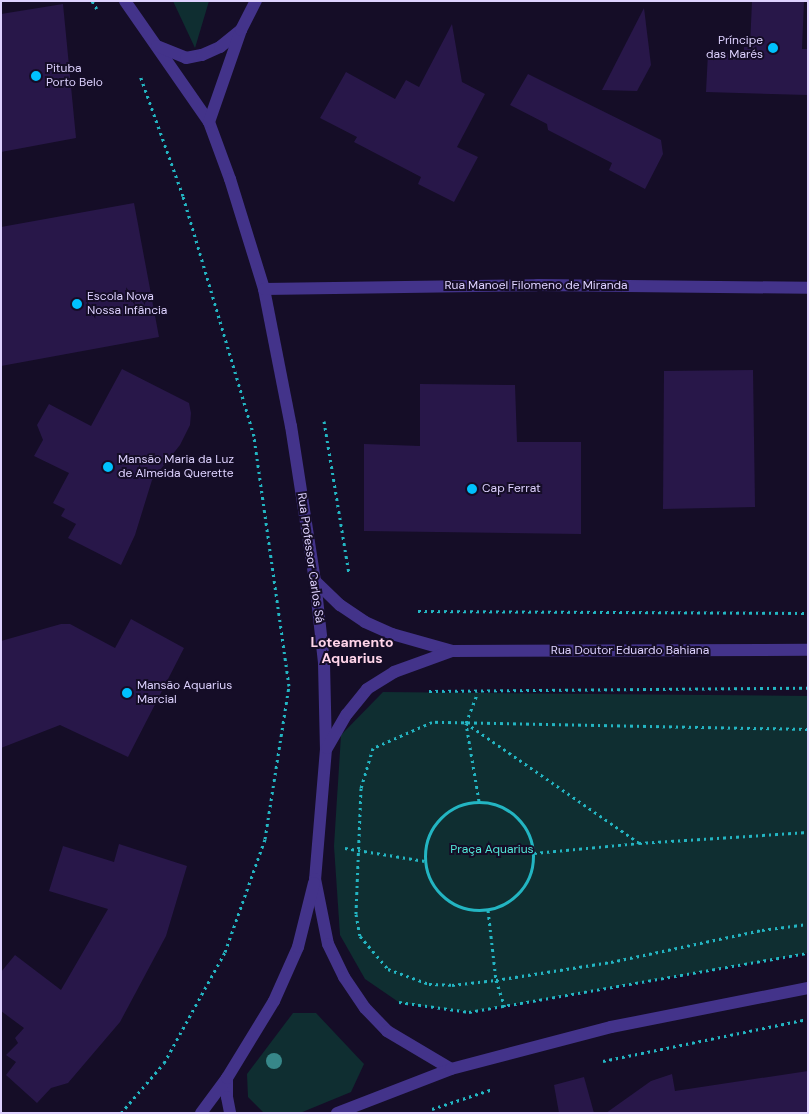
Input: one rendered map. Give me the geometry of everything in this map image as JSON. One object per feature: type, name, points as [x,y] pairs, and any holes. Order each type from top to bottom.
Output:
[{"type":"street","name":"Rua Professor Carlos Sá","points":[[125,1],[209,122],[230,179],[264,289],[291,426],[315,581],[324,672],[326,749],[315,879],[328,944],[344,976],[365,1008],[387,1031],[451,1069]]},
{"type":"street","points":[[209,122],[241,30],[256,1]]},
{"type":"street","points":[[156,46],[186,58],[202,55],[220,47],[241,30]]},
{"type":"street","name":"Rua Manoel Filomeno de Miranda","points":[[264,289],[537,285],[808,288]]},
{"type":"street","name":"Rua Doutor Eduardo Bahiana","points":[[315,581],[340,605],[366,622],[392,634],[452,651],[808,650]]},
{"type":"street","name":"Rua Doutor Eduardo Bahiana","points":[[326,749],[347,714],[367,689],[394,672],[452,651]]},
{"type":"street","points":[[201,1113],[227,1078],[274,1000],[298,947],[315,879]]},
{"type":"street","points":[[336,1113],[451,1069],[611,1027],[808,988]]},
{"type":"street","points":[[227,1078],[227,1096],[230,1113]]},
{"type":"path","points":[[92,1],[98,10]]},
{"type":"path","points":[[121,1113],[164,1063],[225,952],[266,839],[289,686],[254,436],[183,196],[141,77],[135,68]]},
{"type":"path","points":[[324,421],[349,577]]},
{"type":"path","points":[[414,611],[808,613]]},
{"type":"path","points":[[422,691],[808,688]]},
{"type":"path","points":[[478,692],[466,723],[479,801]]},
{"type":"path","points":[[808,729],[432,722],[373,748],[361,788],[357,850],[356,914],[360,936],[388,969],[429,984],[452,985],[611,962],[762,930],[808,924]]},
{"type":"path","points":[[466,723],[639,843]]},
{"type":"path","points":[[479,801],[495,803],[510,810],[522,822],[531,836],[534,853],[532,869],[526,884],[516,896],[503,905],[488,910],[470,910],[454,904],[440,893],[429,878],[425,861],[426,843],[434,826],[445,813],[461,804],[479,801]]},
{"type":"path","points":[[534,853],[639,843],[808,832]]},
{"type":"path","points":[[342,848],[425,861]]},
{"type":"path","points":[[488,910],[496,980],[505,1007]]},
{"type":"path","points":[[393,998],[400,1003],[468,1012],[808,953]]},
{"type":"path","points":[[598,1062],[808,1019]]},
{"type":"path","points":[[429,1110],[494,1089]]},
{"type":"green space","points":[[173,1],[209,1],[195,48]]},
{"type":"green space","name":"Praça Aquarius","points":[[383,692],[808,696],[808,953],[469,1012],[400,1003],[365,979],[340,935],[334,846],[341,735]]},
{"type":"green space","points":[[293,1013],[316,1013],[364,1064],[351,1092],[300,1113],[264,1113],[248,1097],[247,1074]]},
{"type":"building","name":"Príncipe das Marés","points":[[752,1],[804,1],[802,49],[808,49],[808,95],[706,92],[708,53],[744,54],[744,47],[750,47]]},
{"type":"building","name":"Pituba Porto Belo","points":[[63,4],[76,138],[1,152],[1,14]]},
{"type":"building","points":[[644,8],[651,65],[637,91],[602,90]]},
{"type":"building","points":[[452,24],[462,82],[485,94],[457,147],[478,157],[454,202],[418,184],[421,177],[354,142],[357,137],[320,118],[346,72],[395,99],[406,80],[419,87]]},
{"type":"building","points":[[528,74],[661,140],[663,154],[645,189],[609,170],[612,163],[548,130],[547,124],[510,105]]},
{"type":"building","name":"Escola Nova Nossa Infância","points":[[134,203],[159,337],[1,366],[1,227]]},
{"type":"building","name":"Mansão Maria da Luz de Almeida Querette","points":[[122,369],[189,403],[191,413],[190,425],[180,445],[152,480],[135,535],[121,565],[68,538],[76,524],[61,516],[65,509],[53,503],[69,473],[34,456],[43,440],[37,425],[49,404],[91,426]]},
{"type":"building","points":[[753,370],[755,507],[663,509],[664,371]]},
{"type":"building","name":"Cap Ferrat","points":[[420,384],[515,385],[517,442],[581,442],[581,534],[364,531],[364,444],[420,446]]},
{"type":"building","name":"Mansão Aquarius Marcial","points":[[131,619],[184,648],[128,757],[60,725],[1,748],[1,641],[61,624],[70,624],[115,648]]},
{"type":"building","points":[[119,844],[187,866],[166,936],[120,1022],[68,1083],[51,1088],[37,1103],[6,1075],[16,1062],[6,1055],[18,1043],[15,1038],[24,1028],[1,1011],[1,972],[15,955],[61,990],[108,909],[49,891],[63,846],[114,862]]},
{"type":"building","points":[[808,1071],[808,1113],[606,1113],[651,1081],[672,1074],[675,1091]]},
{"type":"building","points":[[584,1077],[594,1113],[559,1113],[554,1085]]},
{"type":"place","name":"Príncipe das Marés","points":[[773,48]]},
{"type":"place","name":"Pituba Porto Belo","points":[[36,76]]},
{"type":"place","name":"Escola Nova Nossa Infância","points":[[77,304]]},
{"type":"place","name":"Mansão Maria da Luz de Almeida Querette","points":[[108,467]]},
{"type":"place","name":"Cap Ferrat","points":[[472,489]]},
{"type":"place","name":"Mansão Aquarius Marcial","points":[[127,693]]},
{"type":"district","name":"Loteamento Aquarius","points":[[352,650]]}]
